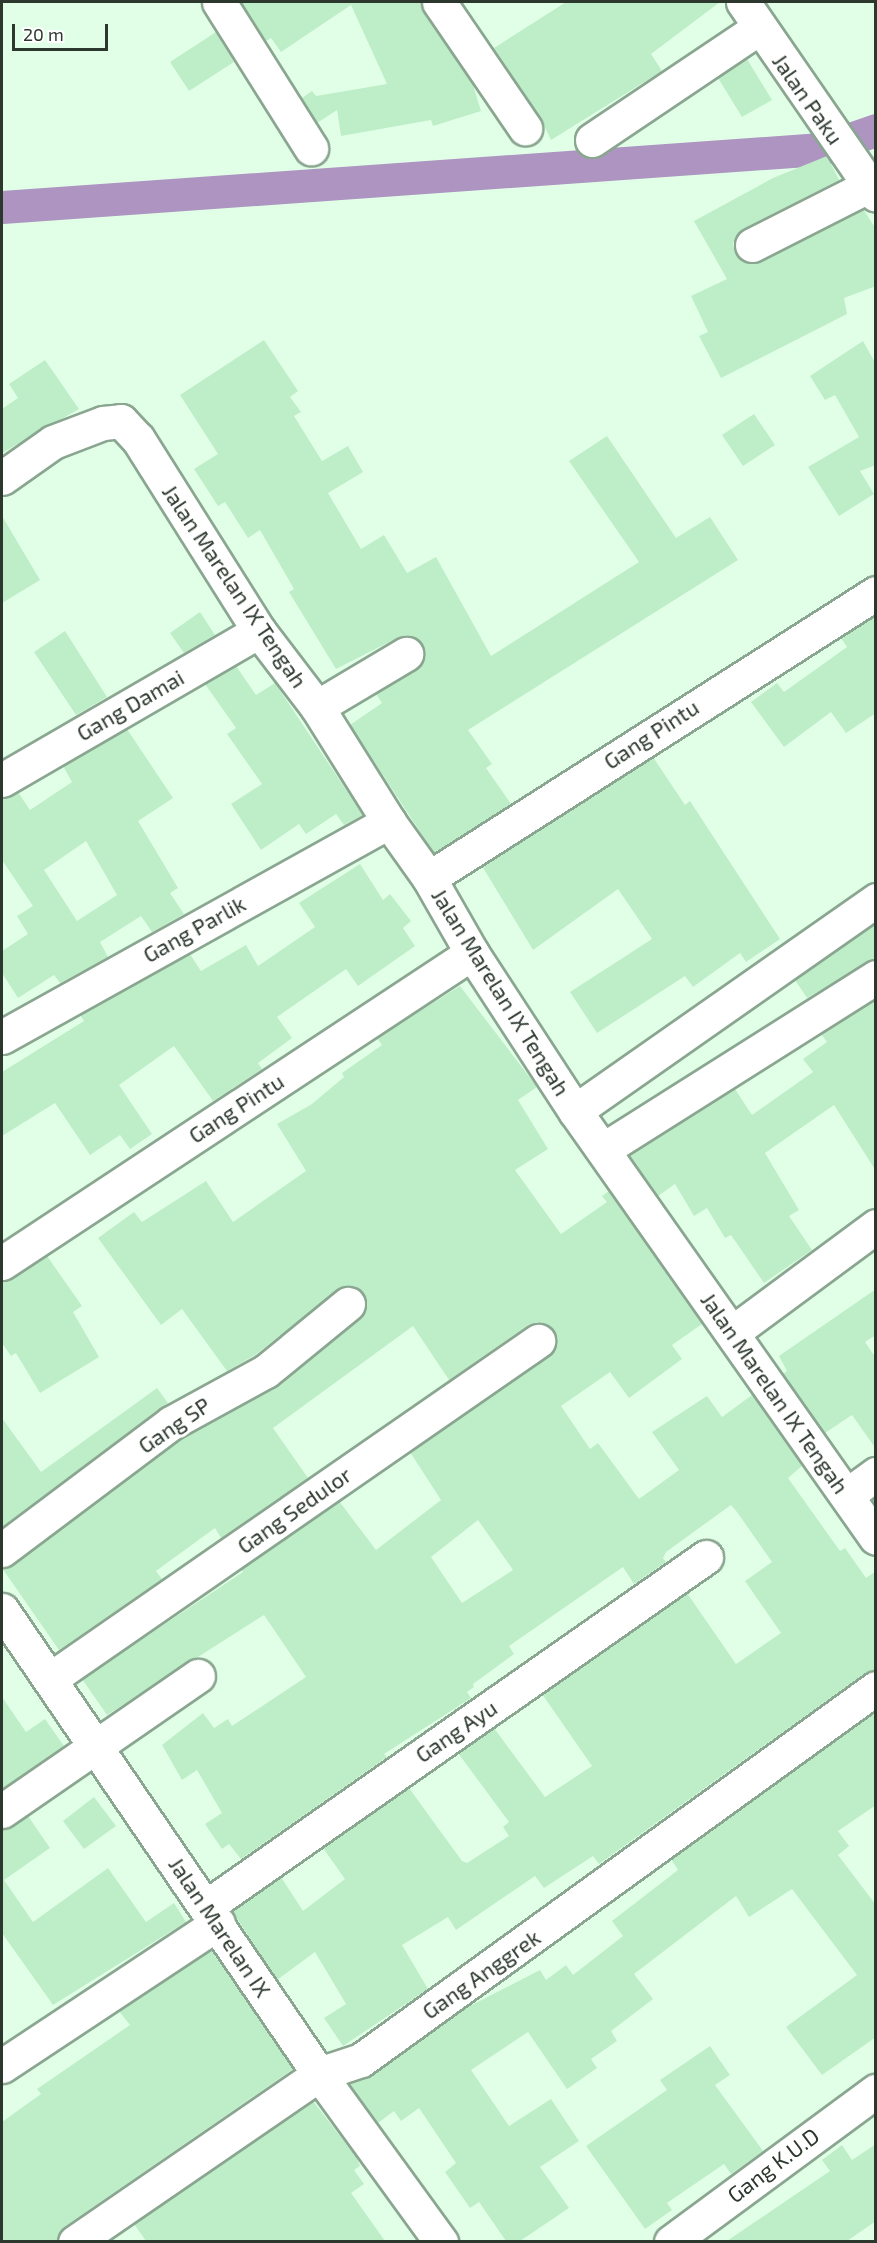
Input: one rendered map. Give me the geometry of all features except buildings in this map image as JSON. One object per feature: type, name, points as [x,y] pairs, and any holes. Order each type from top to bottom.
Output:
[{"type":"street","points":[[219,2],[311,148]]},
{"type":"street","points":[[439,2],[525,128]]},
{"type":"street","points":[[592,140],[751,14]]},
{"type":"street","name":"Jalan Paku","points":[[751,14],[787,69],[869,183]]},
{"type":"street","points":[[752,245],[869,183]]},
{"type":"street","name":"Jalan Marelan IX Tengah","points":[[2,478],[53,442],[103,423],[121,421],[138,439],[259,631],[317,707],[389,822],[429,878],[471,953],[575,1111],[604,1149],[876,1538]]},
{"type":"street","name":"Gang Pintu","points":[[429,878],[876,593]]},
{"type":"street","name":"Gang Damai","points":[[2,780],[259,631]]},
{"type":"street","points":[[317,707],[406,654]]},
{"type":"street","name":"Gang Parlik","points":[[2,1038],[389,822]]},
{"type":"street","points":[[575,1111],[876,900]]},
{"type":"street","name":"Gang Pintu","points":[[2,1263],[471,953]]},
{"type":"street","points":[[604,1149],[876,977]]},
{"type":"street","points":[[733,1332],[876,1226]]},
{"type":"street","name":"Gang SP","points":[[2,1550],[171,1423],[266,1371],[348,1304]]},
{"type":"street","name":"Gang Sedulor","points":[[50,1679],[538,1341]]},
{"type":"street","points":[[847,1495],[876,1474]]},
{"type":"street","name":"Gang Ayu","points":[[2,2066],[706,1557]]},
{"type":"street","name":"Jalan Marelan IX","points":[[2,1610],[319,2074],[441,2241]]},
{"type":"street","points":[[2,1811],[97,1748],[198,1676]]},
{"type":"street","name":"Gang Anggrek","points":[[75,2241],[319,2074],[361,2060],[876,1688]]},
{"type":"street","name":"Gang K.U.D","points":[[671,2241],[876,2091]]},
{"type":"waterway","points":[[2,207],[821,149],[876,130]]}]
